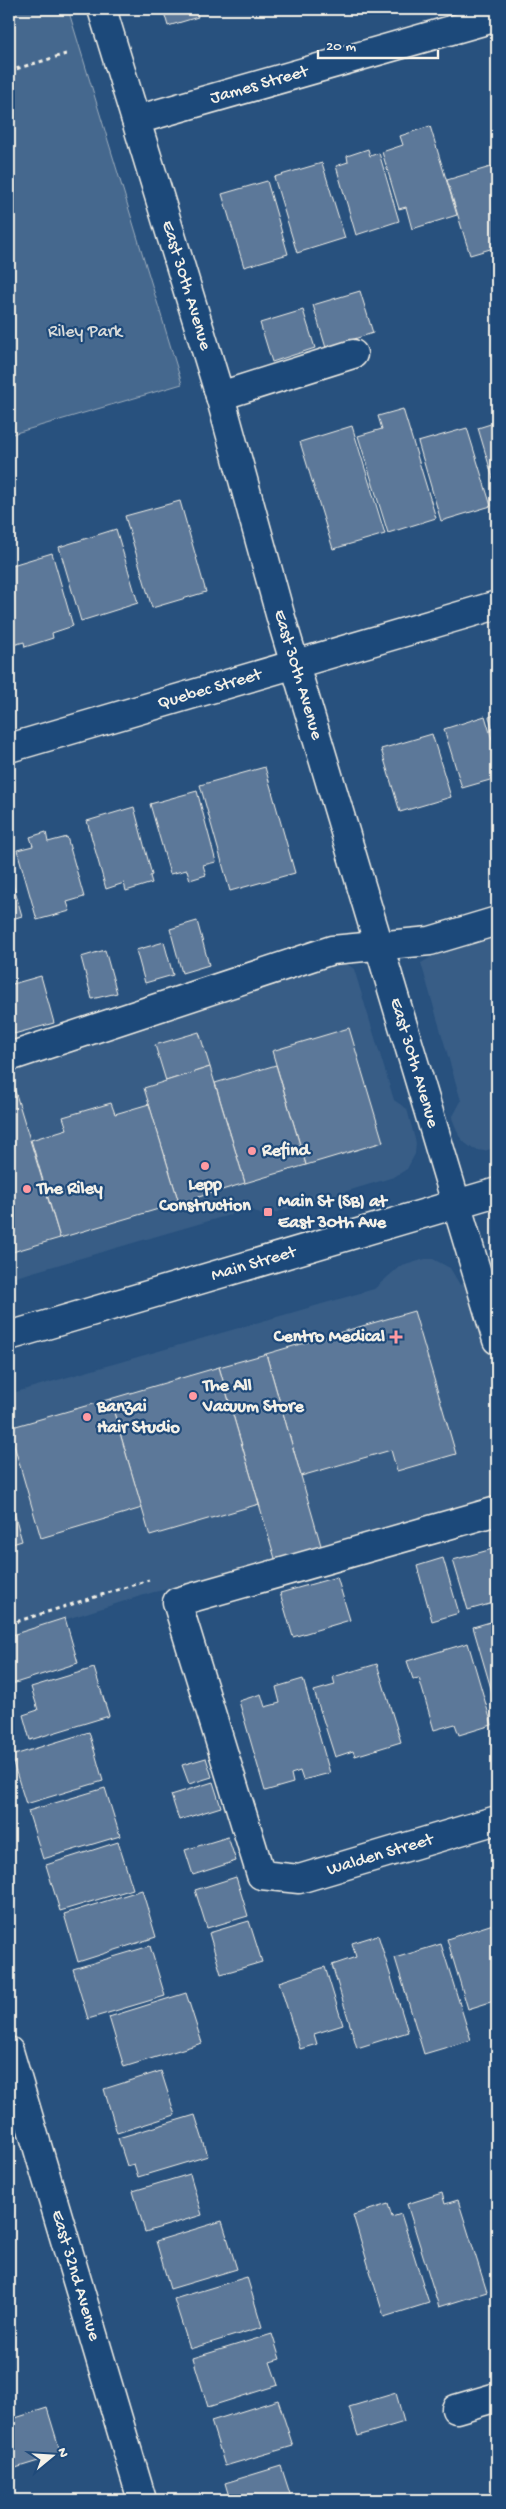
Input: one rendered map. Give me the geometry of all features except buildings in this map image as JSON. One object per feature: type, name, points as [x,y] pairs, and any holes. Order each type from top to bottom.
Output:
[{"type":"street","name":"East 30th Avenue","points":[[102,9],[220,396],[295,665],[381,947],[497,1340]]},
{"type":"street","name":"James Street","points":[[136,120],[497,17]]},
{"type":"street","points":[[220,396],[353,354]]},
{"type":"street","name":"Quebec Street","points":[[9,748],[497,605]]},
{"type":"street","points":[[9,1057],[332,950],[430,941],[497,921]]},
{"type":"street","name":"Main Street","points":[[9,1336],[497,1192]]},
{"type":"street","points":[[177,1602],[497,1511]]},
{"type":"street","name":"Walden Street","points":[[177,1602],[261,1875],[299,1879],[497,1820]]},
{"type":"street","name":"East 32nd Avenue","points":[[9,2051],[142,2500]]},
{"type":"street","points":[[456,2409],[497,2397]]},
{"type":"path","points":[[9,56],[11,70],[66,54]]},
{"type":"path","points":[[9,1624],[149,1580],[177,1602]]},
{"type":"shaded area","points":[[497,937],[497,1147],[484,1151],[473,1149],[465,1143],[459,1136],[452,1118],[461,1101],[421,963],[435,955]]},
{"type":"shaded area","points":[[336,963],[346,963],[354,969],[394,1100],[407,1109],[416,1143],[415,1154],[407,1169],[394,1177],[264,1216],[250,1209],[9,1279],[9,1065]]},
{"type":"shaded area","points":[[425,1259],[433,1259],[450,1268],[460,1285],[497,1273],[497,1502],[267,1569],[154,1592],[9,1637],[9,1394],[374,1289],[399,1267]]},
{"type":"green space","name":"Riley Park","points":[[9,9],[68,9],[182,384],[9,435]]},
{"type":"place","name":"Refind","points":[[252,1151]]},
{"type":"place","name":"Lepp Construction","points":[[205,1166]]},
{"type":"place","name":"The Riley","points":[[27,1189]]},
{"type":"place","name":"Main St (SB) at East 30th Ave","points":[[268,1212]]},
{"type":"place","name":"Centro Medical","points":[[396,1337]]},
{"type":"place","name":"The All Vacuum Store","points":[[193,1396]]},
{"type":"place","name":"Banzai Hair Studio","points":[[87,1417]]}]
